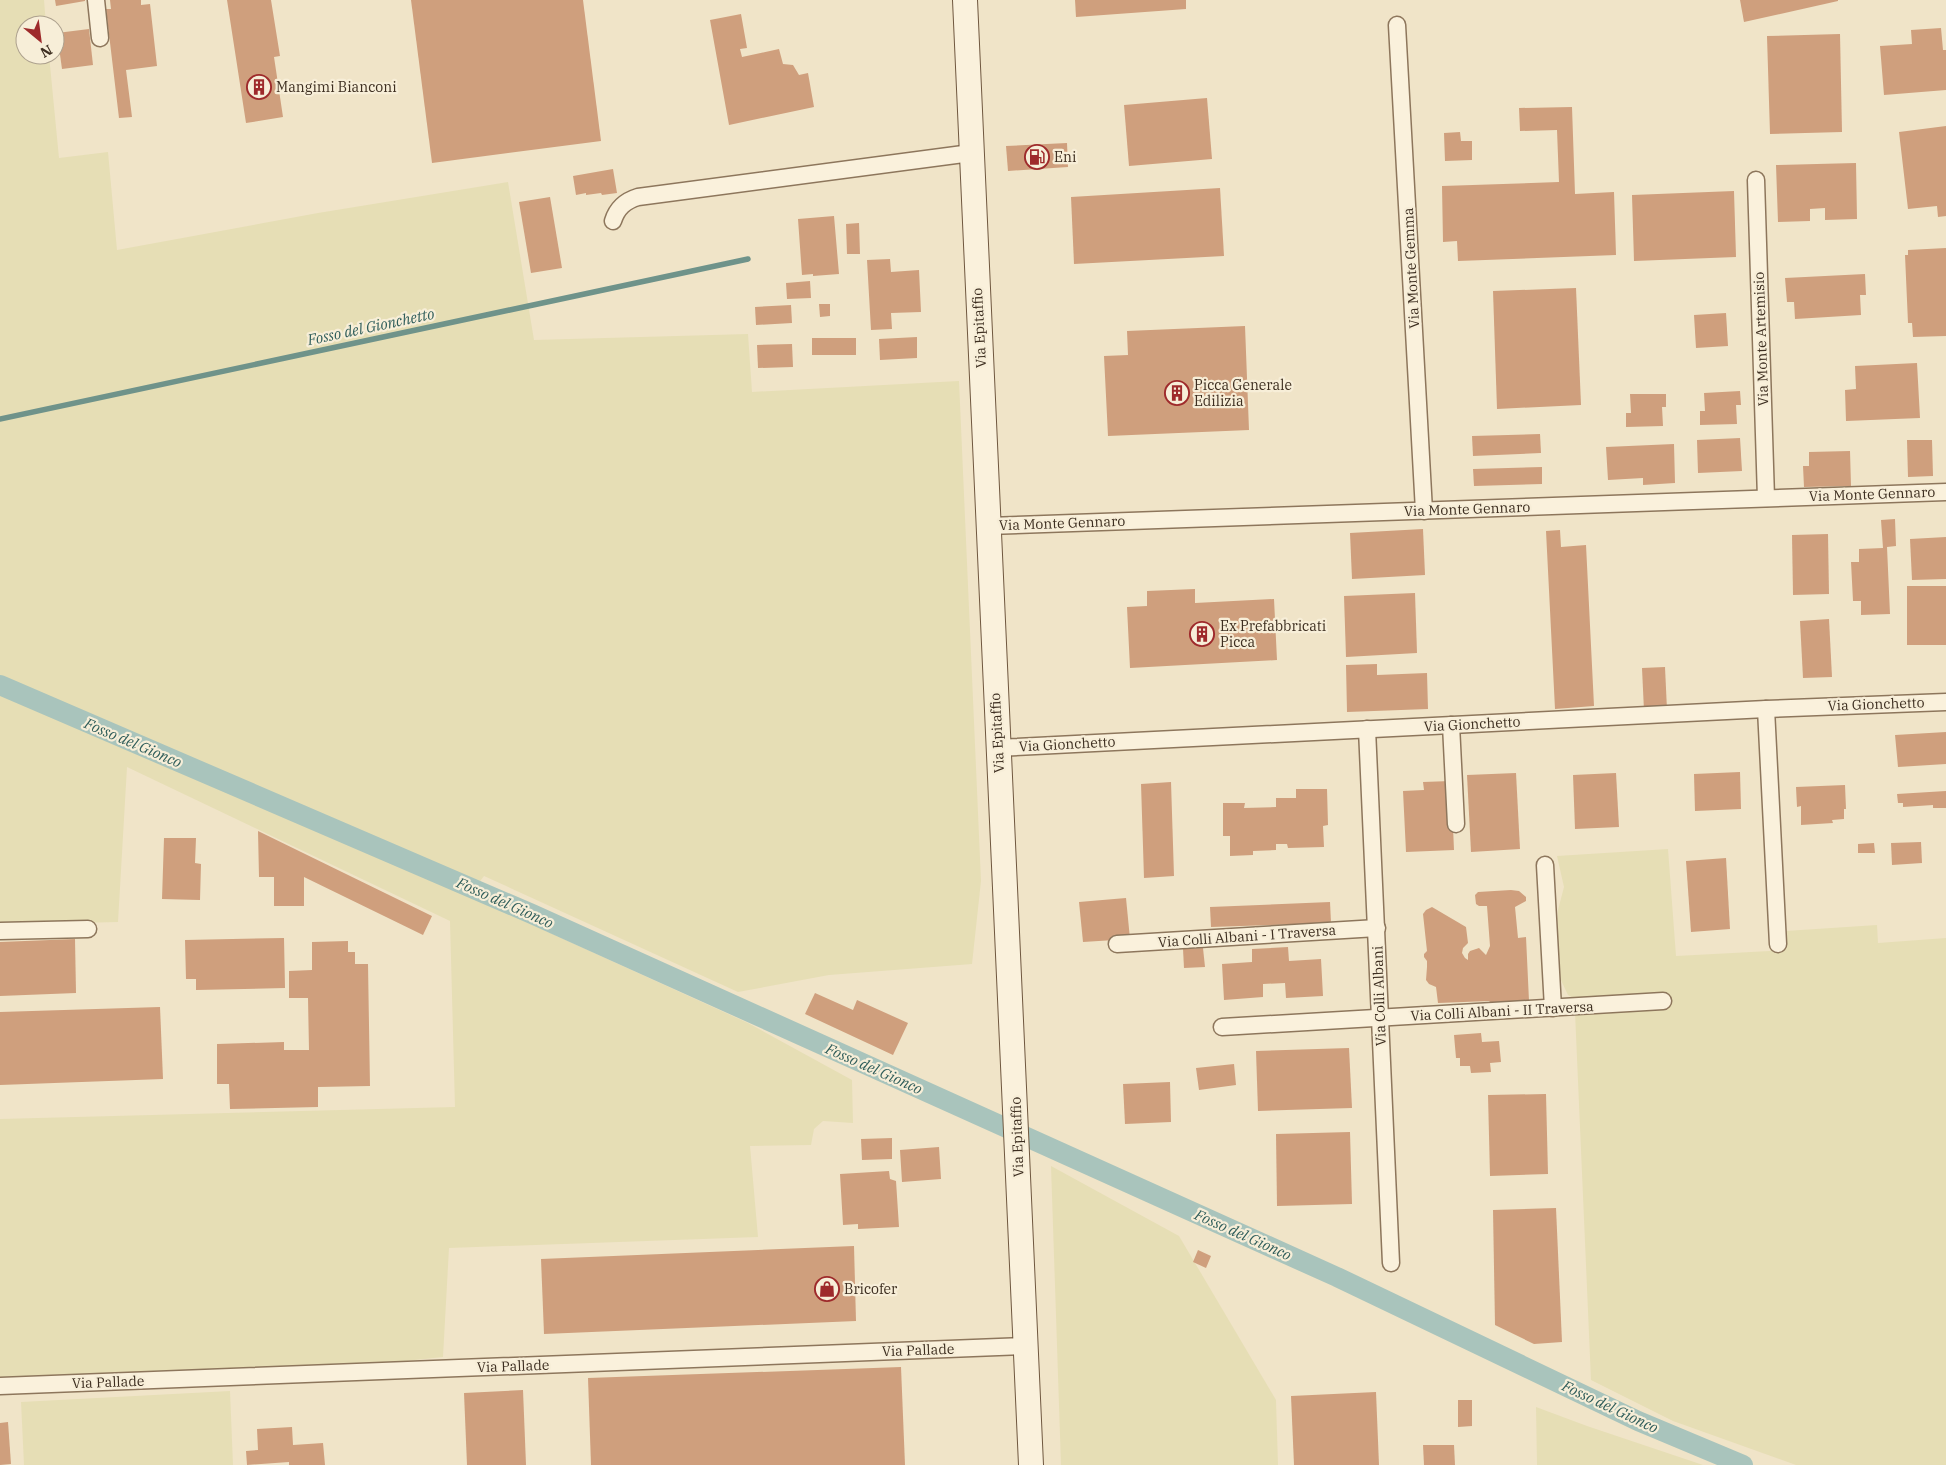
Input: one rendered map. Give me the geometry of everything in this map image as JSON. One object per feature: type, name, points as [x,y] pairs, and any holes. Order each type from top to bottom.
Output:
[{"type":"main road","name":"Via Epitaffio","points":[[964,0],[997,748],[1016,1101],[1031,1465]]},
{"type":"street","points":[[96,0],[100,38]]},
{"type":"street","name":"Via Monte Gemma","points":[[1398,25],[1424,510]]},
{"type":"street","points":[[613,222],[620,208],[629,200],[638,197],[971,153]]},
{"type":"street","name":"Via Monte Artemisio","points":[[1756,180],[1766,498]]},
{"type":"street","name":"Via Monte Gennaro","points":[[988,526],[1946,492]]},
{"type":"street","name":"Via Gionchetto","points":[[997,748],[1766,709],[1946,702]]},
{"type":"street","points":[[1766,709],[1778,944]]},
{"type":"street","points":[[1451,725],[1456,824]]},
{"type":"street","name":"Via Colli Albani","points":[[1367,729],[1391,1263]]},
{"type":"street","points":[[1545,865],[1553,1008]]},
{"type":"street","name":"Via Colli Albani - I Traversa","points":[[1117,944],[1377,928]]},
{"type":"street","points":[[0,931],[88,929]]},
{"type":"street","name":"Via Colli Albani - II Traversa","points":[[1222,1027],[1663,1001]]},
{"type":"street","name":"Via Pallade","points":[[0,1386],[1026,1346]]},
{"type":"shaded area","points":[[0,0],[44,0],[45,15],[15,15],[15,65],[50,65],[59,158],[108,152],[117,250],[318,213],[508,182],[534,340],[748,334],[752,392],[959,381],[981,881],[972,964],[829,975],[738,992],[484,876],[469,896],[748,1023],[852,1080],[853,1123],[823,1121],[814,1129],[811,1145],[750,1146],[758,1237],[449,1248],[443,1357],[358,1366],[0,1379],[0,1119],[455,1107],[450,921],[127,767],[118,922],[0,925]]},
{"type":"shaded area","points":[[1668,849],[1676,956],[1770,951],[1771,932],[1877,925],[1878,943],[1946,938],[1946,1465],[1796,1465],[1673,1421],[1591,1380],[1575,1012],[1578,1001],[1568,995],[1559,976],[1556,945],[1558,910],[1564,887],[1557,856]]},
{"type":"shaded area","points":[[1051,1166],[1179,1236],[1276,1400],[1278,1465],[1061,1465]]},
{"type":"shaded area","points":[[230,1391],[233,1465],[24,1465],[21,1402]]},
{"type":"shaded area","points":[[1536,1407],[1587,1426],[1703,1465],[1537,1465]]},
{"type":"building","points":[[55,0],[85,0],[85,1],[56,6]]},
{"type":"building","points":[[110,0],[141,0],[141,5],[150,4],[157,66],[126,70],[132,117],[119,118],[106,9],[111,9]]},
{"type":"building","name":"Mangimi Bianconi","points":[[227,0],[271,0],[280,56],[274,57],[283,117],[246,123]]},
{"type":"building","points":[[411,0],[583,0],[601,141],[432,163]]},
{"type":"building","points":[[1075,0],[1186,0],[1186,9],[1076,17]]},
{"type":"building","points":[[1740,0],[1838,0],[1838,1],[1744,22]]},
{"type":"building","points":[[741,14],[747,48],[740,49],[742,57],[779,49],[783,64],[793,65],[799,75],[808,73],[814,107],[729,125],[710,20]]},
{"type":"building","points":[[1941,28],[1943,50],[1946,50],[1946,90],[1884,95],[1880,46],[1912,44],[1911,30]]},
{"type":"building","points":[[89,29],[93,65],[62,69],[61,65],[65,65],[65,32]]},
{"type":"building","points":[[1840,34],[1842,132],[1770,134],[1767,36]]},
{"type":"building","points":[[1207,98],[1212,159],[1129,166],[1124,105]]},
{"type":"building","points":[[1572,107],[1575,194],[1614,192],[1616,255],[1458,261],[1457,241],[1443,242],[1442,186],[1559,182],[1557,130],[1520,131],[1519,108]]},
{"type":"building","points":[[1946,126],[1946,216],[1938,217],[1937,206],[1908,209],[1899,132]]},
{"type":"building","points":[[1460,132],[1461,141],[1472,141],[1472,160],[1445,161],[1444,133]]},
{"type":"building","points":[[1067,143],[1068,167],[1008,171],[1006,146]]},
{"type":"building","points":[[1856,163],[1857,219],[1825,220],[1825,208],[1810,209],[1810,221],[1778,222],[1776,165]]},
{"type":"building","points":[[613,169],[617,193],[586,195],[586,193],[576,195],[573,176]]},
{"type":"building","points":[[1220,188],[1224,256],[1074,264],[1071,197]]},
{"type":"building","points":[[1734,191],[1736,257],[1634,261],[1632,195]]},
{"type":"building","points":[[550,197],[562,268],[531,273],[519,202]]},
{"type":"building","points":[[834,216],[839,274],[802,275],[798,219]]},
{"type":"building","points":[[859,223],[860,254],[847,254],[846,224]]},
{"type":"building","points":[[1946,248],[1946,336],[1913,337],[1912,323],[1908,323],[1905,255],[1908,255],[1908,250]]},
{"type":"building","points":[[890,259],[891,272],[919,270],[921,312],[891,313],[892,329],[871,330],[867,260]]},
{"type":"building","points":[[1865,274],[1866,295],[1860,295],[1861,315],[1795,319],[1794,302],[1787,302],[1785,278]]},
{"type":"building","points":[[810,281],[811,298],[787,299],[786,283]]},
{"type":"building","points":[[1576,288],[1581,405],[1497,409],[1493,291]]},
{"type":"building","points":[[819,304],[830,304],[830,316],[820,317]]},
{"type":"building","points":[[791,305],[792,323],[756,325],[755,307]]},
{"type":"building","points":[[1726,313],[1728,346],[1696,348],[1694,315]]},
{"type":"building","name":"Picca Generale Edilizia","points":[[1245,326],[1249,430],[1108,436],[1104,356],[1128,355],[1127,331]]},
{"type":"building","points":[[917,337],[917,358],[880,360],[879,339]]},
{"type":"building","points":[[812,338],[856,338],[856,355],[812,355]]},
{"type":"building","points":[[792,344],[793,367],[758,368],[757,345]]},
{"type":"building","points":[[1917,363],[1920,418],[1846,421],[1845,390],[1856,389],[1855,366]]},
{"type":"building","points":[[1740,391],[1741,405],[1736,405],[1737,424],[1700,425],[1700,411],[1705,411],[1704,393]]},
{"type":"building","points":[[1630,394],[1666,394],[1666,407],[1662,407],[1663,426],[1626,427],[1626,413],[1631,413]]},
{"type":"building","points":[[1540,434],[1541,453],[1473,456],[1472,436]]},
{"type":"building","points":[[1740,438],[1742,471],[1698,473],[1697,440]]},
{"type":"building","points":[[1907,440],[1932,440],[1933,476],[1908,477]]},
{"type":"building","points":[[1674,444],[1675,483],[1643,485],[1643,478],[1608,480],[1606,447]]},
{"type":"building","points":[[1850,451],[1851,486],[1804,487],[1803,466],[1809,466],[1809,452]]},
{"type":"building","points":[[1542,467],[1542,484],[1474,486],[1473,469]]},
{"type":"building","points":[[1895,519],[1896,546],[1887,547],[1890,614],[1861,615],[1861,601],[1853,601],[1851,562],[1859,562],[1859,549],[1883,548],[1881,520]]},
{"type":"building","points":[[1423,529],[1425,575],[1352,579],[1350,533]]},
{"type":"building","points":[[1560,530],[1561,547],[1586,545],[1594,706],[1555,709],[1546,531]]},
{"type":"building","points":[[1828,534],[1829,594],[1793,595],[1792,535]]},
{"type":"building","points":[[1946,537],[1946,579],[1912,580],[1910,539]]},
{"type":"building","points":[[1907,586],[1946,586],[1946,645],[1907,645]]},
{"type":"building","name":"Ex Prefabbricati Picca","points":[[1195,589],[1195,603],[1274,599],[1277,660],[1130,668],[1127,607],[1147,606],[1147,591]]},
{"type":"building","points":[[1415,593],[1417,653],[1346,657],[1344,596]]},
{"type":"building","points":[[1829,619],[1832,677],[1803,678],[1800,621]]},
{"type":"building","points":[[1377,664],[1377,675],[1427,673],[1428,709],[1347,712],[1346,665]]},
{"type":"building","points":[[1665,667],[1667,710],[1644,711],[1642,668]]},
{"type":"building","points":[[1946,732],[1946,764],[1898,767],[1895,735]]},
{"type":"building","points":[[1740,772],[1741,809],[1695,811],[1694,774]]},
{"type":"building","points":[[1516,773],[1520,849],[1471,852],[1467,775]]},
{"type":"building","points":[[1616,773],[1619,827],[1575,829],[1573,775]]},
{"type":"building","points":[[1451,781],[1454,850],[1406,852],[1403,791],[1424,790],[1423,782]]},
{"type":"building","points":[[1171,782],[1174,876],[1144,878],[1141,784]]},
{"type":"building","points":[[1845,785],[1846,809],[1844,809],[1844,819],[1832,820],[1833,823],[1801,825],[1801,806],[1797,807],[1796,787]]},
{"type":"building","points":[[1296,789],[1327,789],[1328,825],[1323,826],[1324,847],[1288,848],[1287,844],[1276,844],[1276,850],[1253,851],[1253,855],[1230,856],[1230,836],[1223,836],[1223,803],[1245,803],[1244,808],[1276,807],[1276,798],[1296,798]]},
{"type":"building","points":[[1946,791],[1946,808],[1933,808],[1933,805],[1903,807],[1903,803],[1898,803],[1897,794]]},
{"type":"building","points":[[258,831],[432,916],[423,935],[304,877],[304,906],[274,906],[274,877],[259,877]]},
{"type":"building","points":[[164,838],[196,838],[195,863],[201,864],[200,900],[162,899]]},
{"type":"building","points":[[1921,842],[1922,863],[1892,865],[1891,843]]},
{"type":"building","points":[[1874,843],[1875,853],[1858,853],[1858,844]]},
{"type":"building","points":[[1726,858],[1730,929],[1691,932],[1686,861]]},
{"type":"building","points":[[1519,891],[1526,897],[1526,901],[1515,907],[1518,938],[1526,937],[1529,1001],[1493,1005],[1489,1001],[1438,1003],[1436,987],[1429,984],[1426,980],[1427,961],[1424,954],[1427,951],[1423,914],[1432,907],[1466,927],[1468,943],[1463,948],[1462,953],[1468,960],[1470,951],[1479,948],[1486,955],[1490,946],[1487,906],[1476,904],[1475,895],[1478,892]]},
{"type":"building","points":[[1126,898],[1130,939],[1083,942],[1079,902]]},
{"type":"building","points":[[1330,902],[1331,923],[1211,927],[1210,907]]},
{"type":"building","points":[[284,938],[285,988],[196,990],[196,979],[186,979],[185,940]]},
{"type":"building","points":[[75,939],[76,993],[0,996],[0,942]]},
{"type":"building","points":[[348,941],[348,952],[355,952],[355,964],[368,964],[370,1086],[318,1087],[318,1107],[230,1109],[229,1084],[217,1084],[217,1044],[284,1042],[284,1050],[309,1050],[308,998],[289,998],[289,971],[312,970],[312,942]]},
{"type":"building","points":[[1288,947],[1289,961],[1321,959],[1323,996],[1286,998],[1285,983],[1263,984],[1263,997],[1224,1000],[1222,964],[1252,962],[1252,949]]},
{"type":"building","points":[[1203,948],[1205,967],[1184,968],[1183,949]]},
{"type":"building","points":[[815,993],[853,1010],[857,1000],[908,1023],[893,1055],[805,1014]]},
{"type":"building","points":[[160,1007],[163,1079],[0,1085],[0,1012]]},
{"type":"building","points":[[1481,1033],[1482,1042],[1499,1041],[1501,1062],[1490,1063],[1491,1072],[1471,1073],[1470,1066],[1460,1066],[1460,1058],[1456,1058],[1454,1035]]},
{"type":"building","points":[[1349,1048],[1352,1108],[1258,1111],[1256,1051]]},
{"type":"building","points":[[1234,1064],[1236,1085],[1199,1090],[1196,1068]]},
{"type":"building","points":[[1170,1082],[1171,1122],[1125,1124],[1123,1084]]},
{"type":"building","points":[[1546,1094],[1548,1174],[1490,1176],[1488,1095]]},
{"type":"building","points":[[1350,1132],[1352,1204],[1277,1206],[1276,1134]]},
{"type":"building","points":[[892,1138],[892,1159],[862,1160],[861,1139]]},
{"type":"building","points":[[939,1147],[941,1179],[902,1182],[900,1150]]},
{"type":"building","points":[[889,1171],[890,1179],[896,1181],[899,1227],[858,1229],[858,1224],[843,1225],[840,1174]]},
{"type":"building","points":[[1556,1208],[1562,1342],[1534,1344],[1495,1325],[1493,1210]]},
{"type":"building","points":[[854,1246],[856,1321],[544,1334],[541,1259]]},
{"type":"building","points":[[1198,1250],[1211,1256],[1206,1268],[1193,1262]]},
{"type":"building","points":[[901,1367],[905,1465],[591,1465],[588,1378]]},
{"type":"building","points":[[523,1390],[526,1465],[467,1465],[464,1393]]},
{"type":"building","points":[[1376,1392],[1379,1465],[1294,1465],[1291,1396]]},
{"type":"building","points":[[1458,1400],[1472,1400],[1472,1426],[1458,1427]]},
{"type":"building","points":[[8,1422],[11,1464],[0,1465],[0,1423]]},
{"type":"building","points":[[292,1427],[293,1445],[323,1443],[325,1465],[289,1465],[289,1462],[247,1465],[246,1451],[258,1450],[257,1429]]},
{"type":"building","points":[[1423,1445],[1454,1445],[1455,1465],[1424,1465]]},
{"type":"waterway","name":"Fosso del Gionchetto","points":[[0,419],[748,259]]},
{"type":"waterway","name":"Fosso del Gionco","points":[[0,685],[532,914],[1337,1277],[1638,1421],[1743,1465]]},
{"type":"place","name":"Mangimi Bianconi","points":[[259,87]]},
{"type":"place","name":"Eni","points":[[1037,157]]},
{"type":"place","name":"Picca Generale Edilizia","points":[[1177,393]]},
{"type":"place","name":"Ex Prefabbricati Picca","points":[[1202,634]]},
{"type":"place","name":"Bricofer","points":[[827,1289]]}]
